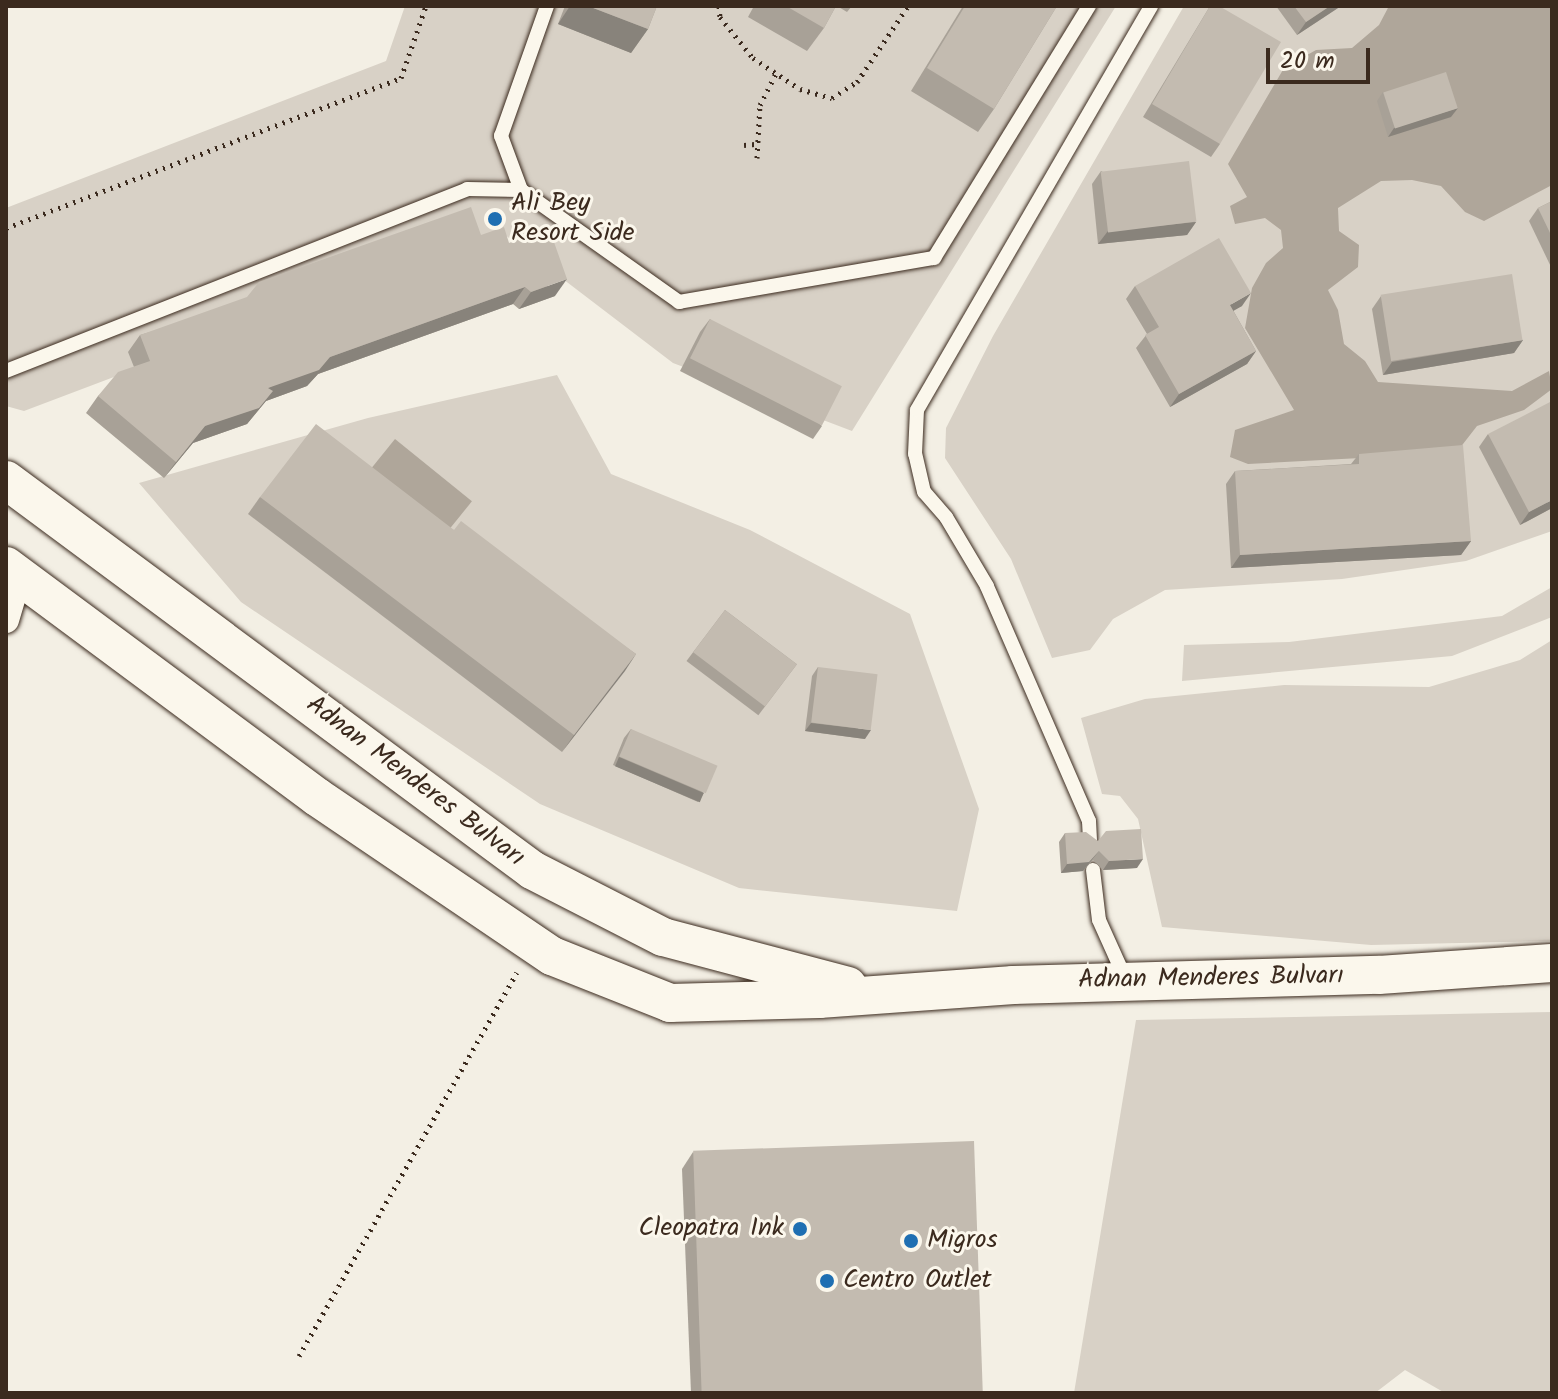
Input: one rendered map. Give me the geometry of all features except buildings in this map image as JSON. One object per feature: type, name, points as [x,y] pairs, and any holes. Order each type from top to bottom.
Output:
[{"type":"main road","name":"Adnan Menderes Bulvarı","points":[[6,480],[532,870],[663,937],[870,992]]},
{"type":"main road","name":"Adnan Menderes Bulvarı","points":[[13,571],[317,797],[552,956],[670,1003],[819,999],[870,992],[1126,980],[1379,975],[1552,963]]},
{"type":"street","points":[[6,620],[13,571]]},
{"type":"lane","points":[[521,190],[501,136],[547,6]]},
{"type":"lane","points":[[6,371],[467,189],[521,190],[679,302],[934,258],[1089,6]]},
{"type":"lane","points":[[1090,840],[1089,821],[987,586],[946,517],[924,492],[915,454],[917,410],[1151,6]]},
{"type":"lane","points":[[1093,870],[1099,920],[1126,980]]},
{"type":"path","points":[[6,228],[401,78],[426,6]]},
{"type":"path","points":[[719,6],[720,17],[753,58],[775,75],[832,98],[857,82],[908,6]]},
{"type":"path","points":[[757,158],[755,144],[760,105],[775,75]]},
{"type":"path","points":[[744,145],[755,144]]},
{"type":"path","points":[[299,1356],[534,944]]},
{"type":"shaded area","name":"Ali Bey Resort Side","points":[[405,6],[1116,6],[852,431],[673,363],[500,231],[24,411],[6,406],[6,208],[386,61]]},
{"type":"shaded area","points":[[1184,6],[1552,6],[1552,531],[1466,561],[1342,579],[1165,590],[1113,619],[1090,650],[1052,658],[1011,559],[945,458],[946,428],[993,336]]},
{"type":"shaded area","points":[[1389,6],[1552,6],[1552,185],[1484,221],[1465,212],[1441,186],[1412,180],[1381,181],[1338,208],[1339,231],[1359,245],[1358,267],[1328,290],[1338,310],[1344,344],[1365,361],[1378,382],[1512,391],[1549,371],[1552,389],[1524,410],[1477,426],[1456,453],[1248,464],[1230,457],[1235,430],[1294,410],[1245,328],[1252,288],[1266,263],[1283,248],[1281,230],[1265,218],[1235,224],[1230,206],[1247,197],[1228,164],[1284,68],[1316,50],[1352,48],[1379,25]]},
{"type":"shaded area","points":[[557,375],[611,474],[750,530],[910,614],[979,809],[957,911],[739,888],[540,804],[241,602],[139,483],[368,418]]},
{"type":"shaded area","points":[[395,439],[472,501],[439,542],[362,479]]},
{"type":"shaded area","points":[[1552,587],[1552,617],[1452,656],[1182,681],[1184,645],[1289,642],[1502,616]]},
{"type":"shaded area","points":[[1552,640],[1552,941],[1371,945],[1162,927],[1138,819],[1120,796],[1102,794],[1081,718],[1145,699],[1284,685],[1429,687],[1520,660]]},
{"type":"shaded area","points":[[1552,1012],[1552,1393],[1445,1393],[1405,1370],[1375,1393],[1074,1393],[1136,1020]]},
{"type":"place","name":"Ali Bey Resort Side","points":[[495,219]]},
{"type":"place","name":"Cleopatra Ink","points":[[800,1229]]},
{"type":"place","name":"Migros","points":[[911,1241]]},
{"type":"place","name":"Centro Outlet","points":[[827,1281]]}]
